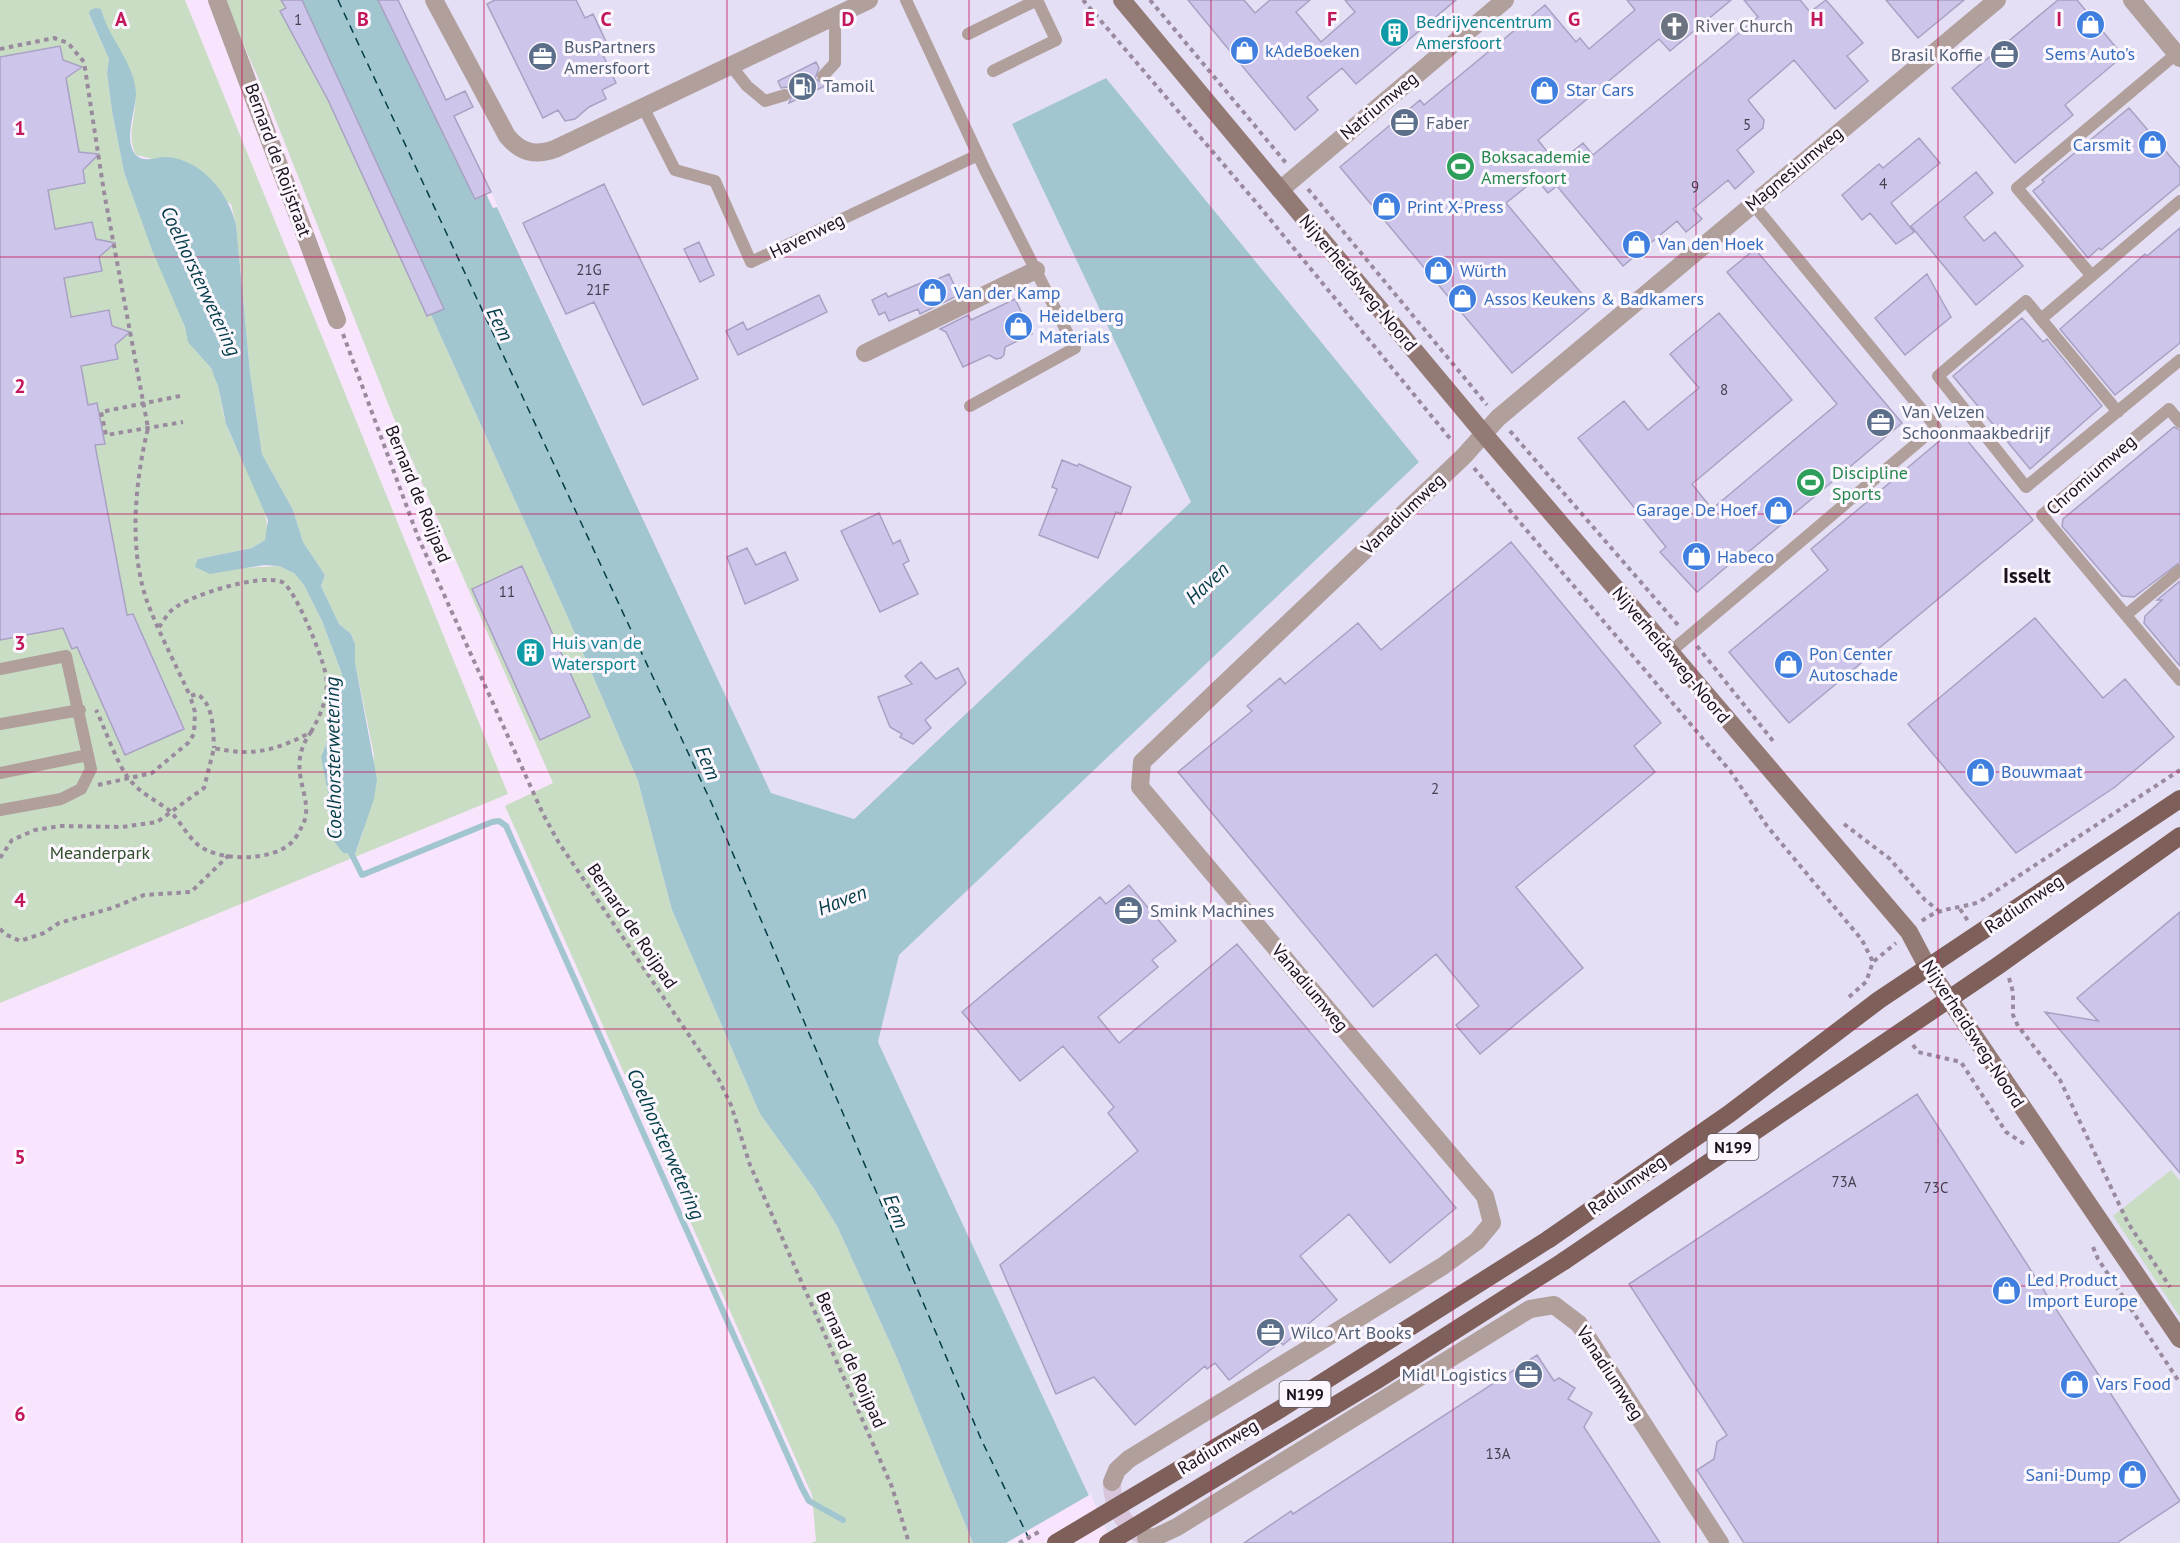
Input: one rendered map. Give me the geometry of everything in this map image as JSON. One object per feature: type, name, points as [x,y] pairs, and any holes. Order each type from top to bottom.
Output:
[{"type":"main road","name":"Radiumweg","points":[[1056,1543],[1282,1408],[1549,1239],[1729,1114],[1879,1000],[2180,799]]},
{"type":"main road","name":"Radiumweg","points":[[1108,1543],[1348,1398],[1564,1261],[1999,965],[2180,836]]},
{"type":"street","name":"Bernard de Roijstraat","points":[[217,0],[337,321]]},
{"type":"street","points":[[434,0],[507,136],[516,147],[526,152],[544,153],[732,67],[869,0]]},
{"type":"street","name":"Nijverheidsweg-Noord","points":[[1122,0],[1484,434],[1909,932],[1928,968],[2180,1339]]},
{"type":"street","name":"Natriumweg","points":[[1280,190],[1505,0]]},
{"type":"street","name":"Magnesiumweg","points":[[1484,434],[1498,418],[1997,0]]},
{"type":"street","points":[[2132,0],[2178,56]]},
{"type":"street","points":[[866,353],[1036,270]]},
{"type":"street","name":"Vanadiumweg","points":[[1112,1482],[1118,1470],[1129,1459],[1443,1266],[1477,1241],[1492,1223],[1485,1196],[1140,787],[1142,762],[1464,456],[1484,434]]},
{"type":"street","name":"Vanadiumweg","points":[[1146,1538],[1156,1537],[1177,1527],[1530,1309],[1554,1305],[1579,1324],[1720,1543]]},
{"type":"lane","points":[[906,0],[978,154],[1075,348],[970,406]]},
{"type":"lane","points":[[968,34],[1037,0],[1056,40],[993,71]]},
{"type":"lane","points":[[823,76],[835,63],[835,17]]},
{"type":"lane","points":[[2092,276],[2017,188],[2178,56]]},
{"type":"lane","points":[[732,67],[747,86],[765,100],[785,95]]},
{"type":"lane","name":"Havenweg","points":[[643,107],[675,170],[715,181],[751,262],[978,154]]},
{"type":"lane","points":[[2041,319],[2180,201]]},
{"type":"lane","points":[[1669,653],[1936,427],[1753,204]]},
{"type":"lane","points":[[2118,412],[2026,301],[1938,376],[2026,487],[2118,412],[2180,360]]},
{"type":"lane","name":"Chromiumweg","points":[[2180,422],[2169,408],[2042,515],[2180,680]]},
{"type":"lane","points":[[2126,615],[2180,570]]},
{"type":"lane","points":[[0,669],[66,656],[80,710],[91,769],[81,789],[61,799],[0,810]]},
{"type":"lane","points":[[0,724],[80,710]]},
{"type":"lane","points":[[0,773],[88,755]]},
{"type":"path","name":"Nijverheidsweg-Noord","points":[[1083,0],[1260,207],[1464,456],[1731,772],[1767,825],[1862,940],[1873,962]]},
{"type":"path","name":"Nijverheidsweg-Noord","points":[[1150,0],[1498,418],[1688,637],[1779,748]]},
{"type":"path","points":[[0,49],[54,38],[68,43],[84,62],[104,192],[148,428],[142,454],[136,536],[147,603],[190,696],[195,712],[194,734],[188,743],[152,773],[81,789]]},
{"type":"path","name":"Bernard de Roijpad","points":[[337,321],[418,537],[547,822],[718,1078],[725,1092],[750,1165],[892,1487],[909,1543]]},
{"type":"path","points":[[180,396],[102,412],[106,435],[183,422]]},
{"type":"path","points":[[96,709],[129,780],[171,813],[196,844],[211,853],[243,858],[265,854],[290,844],[303,826],[307,808],[298,766],[303,744],[324,707],[326,676],[308,627],[289,588],[282,582],[261,580],[200,596],[173,609],[159,627]]},
{"type":"path","points":[[0,858],[12,840],[35,830],[62,826],[122,827],[158,822],[204,788],[214,748],[212,719],[205,699],[197,694],[190,696]]},
{"type":"path","points":[[214,748],[239,754],[273,749],[311,732]]},
{"type":"path","points":[[1842,1003],[1866,982],[1873,962],[1938,910],[1960,909],[1979,902],[2180,770]]},
{"type":"path","points":[[1835,818],[1890,859],[1925,900],[1938,910]]},
{"type":"path","points":[[0,929],[20,941],[44,933],[59,923],[112,908],[144,895],[191,892],[229,855]]},
{"type":"path","points":[[1999,965],[2010,980],[2013,992],[2013,1015],[2018,1026],[2060,1080],[2128,1223],[2174,1293]]},
{"type":"path","points":[[1866,982],[1879,1000]]},
{"type":"path","name":"Nijverheidsweg-Noord","points":[[1902,1031],[1918,1052],[1961,1062],[2006,1132],[2029,1148]]},
{"type":"path","points":[[2089,1241],[2098,1259],[2180,1383]]},
{"type":"shaded area","points":[[398,0],[2180,0],[2180,1543],[1113,1543],[1081,1480],[878,1042],[899,955],[1419,462],[1106,78],[1012,124],[1191,502],[853,819],[771,793],[491,192]]},
{"type":"green space","name":"Meanderpark","points":[[0,0],[185,0],[508,794],[0,1003],[0,640],[68,627],[71,647],[77,647],[125,755],[184,728],[133,614],[127,615],[95,445],[104,444],[97,403],[88,405],[81,366],[118,359],[114,338],[71,317],[64,278],[101,271],[92,222],[55,229],[48,190],[85,183],[81,162],[90,154],[84,153],[80,156],[60,46],[0,57]],"holes":[[[100,9],[133,80],[135,99],[132,139],[136,155],[153,159],[231,204],[236,224],[250,372],[262,454],[293,510],[303,542],[325,575],[321,586],[339,624],[351,634],[355,644],[355,662],[374,755],[363,832],[355,854],[343,853],[321,757],[340,709],[342,674],[322,621],[304,585],[294,573],[279,566],[239,568],[198,559],[252,548],[265,540],[267,526],[265,512],[226,423],[214,375],[187,335],[124,172],[112,111],[107,73],[109,59],[89,15]]]},
{"type":"green space","points":[[224,0],[283,0],[338,109],[565,611],[638,781],[672,910],[760,1114],[815,1190],[838,1228],[896,1356],[973,1543],[811,1543],[816,1541],[812,1495],[505,806],[553,783],[395,421],[267,98]]},
{"type":"green space","points":[[2171,1170],[2180,1181],[2180,1317],[2113,1216]]},
{"type":"water","points":[[283,0],[390,0],[493,208],[497,207],[771,793],[854,819],[1191,502],[1012,124],[1106,78],[1419,462],[899,955],[878,1042],[1089,1496],[1106,1543],[973,1543],[896,1356],[838,1228],[815,1190],[760,1114],[672,910],[638,781],[565,611],[338,109]]},
{"type":"water","points":[[101,9],[104,20],[131,70],[134,81],[136,93],[130,135],[133,150],[140,158],[168,157],[181,160],[203,172],[212,180],[227,201],[236,224],[250,372],[262,454],[293,510],[303,542],[325,575],[321,586],[339,624],[351,634],[355,644],[355,662],[377,779],[374,799],[355,854],[343,853],[333,840],[329,798],[321,757],[340,709],[342,674],[322,621],[304,585],[294,573],[279,566],[264,565],[210,574],[195,567],[198,559],[252,548],[265,540],[268,520],[226,424],[218,386],[211,368],[188,342],[185,327],[152,250],[124,172],[112,111],[107,73],[109,59],[89,14],[90,10]]},
{"type":"pier","points":[[1091,1494],[1109,1543],[1006,1543]]},
{"type":"building","points":[[281,0],[302,0],[444,309],[427,316],[328,100],[280,11],[286,8]]},
{"type":"building","points":[[378,0],[398,0],[446,100],[465,91],[473,107],[454,116],[491,192],[475,199]]},
{"type":"building","points":[[495,0],[576,0],[585,18],[593,14],[611,52],[603,55],[616,83],[602,90],[606,99],[589,107],[575,119],[565,121],[558,110],[543,118],[487,4]]},
{"type":"building","points":[[1188,0],[1244,0],[1255,13],[1270,0],[1310,0],[1296,12],[1321,42],[1355,12],[1345,0],[1456,0],[1356,84],[1342,68],[1307,97],[1318,110],[1295,130]]},
{"type":"building","points":[[1627,0],[1731,0],[1670,51],[1659,39],[1538,140],[1557,164],[1583,143],[1593,155],[1758,17],[1744,0],[1800,0],[1810,12],[1826,0],[1863,43],[1847,56],[1868,81],[1835,109],[1794,60],[1748,100],[1764,120],[1763,128],[1737,150],[1754,172],[1735,189],[1728,180],[1693,209],[1702,219],[1686,232],[1677,221],[1623,266],[1557,186],[1548,193],[1536,179],[1506,203],[1592,306],[1512,373],[1340,167],[1420,100],[1424,105],[1545,5],[1576,42],[1580,38],[1589,49],[1635,10]]},
{"type":"building","points":[[1886,0],[1964,0],[1918,38]]},
{"type":"building","points":[[2058,0],[2077,0],[2123,56],[2065,105],[2073,115],[2015,163],[1952,88]]},
{"type":"building","points":[[60,46],[63,60],[82,67],[66,78],[79,152],[99,154],[83,170],[85,183],[48,190],[55,229],[92,222],[96,239],[115,243],[99,257],[102,271],[64,278],[71,317],[109,310],[112,326],[130,332],[115,345],[118,359],[81,366],[88,405],[97,403],[105,444],[95,445],[127,615],[133,614],[184,729],[125,755],[77,647],[72,649],[63,628],[0,640],[0,57]]},
{"type":"building","points":[[816,62],[819,68],[815,79],[827,85],[789,103],[793,92],[787,87],[781,88],[778,81]]},
{"type":"building","points":[[2129,108],[2180,168],[2180,184],[2101,250],[2099,248],[2088,258],[2033,191],[2044,182],[2042,180]]},
{"type":"building","points":[[1919,138],[1940,163],[1891,203],[1914,232],[1896,244],[1870,213],[1862,220],[1842,195],[1879,164],[1883,168]]},
{"type":"building","points":[[1976,172],[1993,193],[1964,217],[1984,241],[1995,232],[2023,266],[1976,305],[1911,226]]},
{"type":"building","points":[[604,184],[698,379],[643,405],[594,302],[566,314],[523,223]]},
{"type":"building","points":[[2180,228],[2180,343],[2115,395],[2060,329],[2145,254],[2147,256]]},
{"type":"building","points":[[699,242],[714,275],[700,282],[684,249]]},
{"type":"building","points":[[1755,249],[1902,423],[1733,565],[1732,562],[1697,592],[1660,552],[1666,547],[1578,438],[1624,401],[1648,430],[1699,388],[1670,354],[1719,313],[1792,400],[1692,484],[1712,509],[1837,404],[1727,272]]},
{"type":"building","points":[[949,274],[959,295],[920,314],[918,309],[889,321],[885,312],[879,315],[872,300],[886,293],[888,297],[930,279],[931,282]]},
{"type":"building","points":[[1927,274],[1951,317],[1905,355],[1875,318]]},
{"type":"building","points":[[819,295],[827,312],[738,355],[726,331],[743,322],[747,330]]},
{"type":"building","points":[[1015,299],[1032,334],[1005,347],[1001,358],[996,359],[989,355],[963,367],[946,332],[940,329],[968,315],[971,320]]},
{"type":"building","points":[[2022,318],[2043,342],[2047,339],[2102,406],[2030,469],[1953,376]]},
{"type":"building","points":[[1956,427],[2033,520],[1789,723],[1729,652],[1828,570],[1811,549]]},
{"type":"building","points":[[2174,427],[2180,430],[2180,562],[2134,597],[2122,596],[2062,526],[2063,519]]},
{"type":"building","points":[[1062,460],[1077,466],[1079,464],[1131,487],[1121,514],[1116,512],[1098,558],[1039,535],[1057,489],[1052,487]]},
{"type":"building","points":[[879,513],[893,544],[900,540],[909,561],[903,564],[918,594],[880,612],[841,531]]},
{"type":"building","points":[[1511,542],[1661,723],[1634,746],[1655,772],[1516,887],[1583,968],[1480,1054],[1456,1025],[1479,1006],[1436,954],[1373,1007],[1178,772],[1252,711],[1247,706],[1280,678],[1285,684],[1358,623],[1381,650]]},
{"type":"building","points":[[747,548],[756,565],[785,552],[798,580],[745,604],[727,557]]},
{"type":"building","name":"Huis van de Watersport","points":[[522,566],[590,717],[540,740],[472,589]]},
{"type":"building","points":[[2180,581],[2180,666],[2144,623],[2145,616],[2162,600],[2157,600]]},
{"type":"building","points":[[2035,618],[2103,698],[2125,679],[2174,737],[2115,787],[2016,853],[1908,724]]},
{"type":"building","points":[[921,662],[936,679],[958,668],[966,683],[925,720],[931,728],[913,744],[900,737],[902,734],[890,727],[878,697],[912,684],[905,676]]},
{"type":"building","points":[[1129,885],[1176,941],[1152,960],[1158,967],[1098,1017],[1119,1043],[1237,944],[1456,1208],[1390,1263],[1349,1214],[1300,1256],[1337,1300],[1283,1345],[1281,1342],[1229,1380],[1215,1363],[1207,1369],[1205,1366],[1135,1425],[1094,1377],[1056,1394],[1000,1265],[1138,1151],[1108,1113],[1114,1107],[1063,1046],[1020,1081],[962,1012],[1100,897],[1106,904]]},
{"type":"building","points":[[2180,912],[2180,1173],[2045,1012],[2098,1021],[2077,998]]},
{"type":"building","points":[[1917,1094],[2180,1501],[2117,1543],[1744,1543],[1697,1470],[1714,1459],[1717,1442],[1727,1435],[1629,1284]]},
{"type":"building","points":[[1537,1355],[1554,1381],[1559,1378],[1575,1388],[1568,1399],[1592,1413],[1584,1427],[1660,1543],[1244,1543],[1291,1511],[1293,1514]]},
{"type":"waterway","name":"Coelhorsterwetering","points":[[351,845],[351,853],[362,875],[492,822],[499,821],[506,826],[802,1488],[809,1501],[843,1520]]},
{"type":"ferry route","points":[[338,0],[711,802],[981,1439],[1031,1543]]},
{"type":"tunnel","points":[[1112,1482],[1112,1490],[1120,1514],[1131,1528],[1145,1537]]},
{"type":"place","name":"Sems Auto's","points":[[2090,25]]},
{"type":"place","name":"River Church","points":[[1674,26]]},
{"type":"place","name":"Bedrijvencentrum Amersfoort","points":[[1395,32]]},
{"type":"place","name":"kAdeBoeken","points":[[1244,51]]},
{"type":"place","name":"Brasil Koffie","points":[[2004,55]]},
{"type":"place","name":"BusPartners Amersfoort","points":[[543,57]]},
{"type":"place","name":"Tamoil","points":[[802,86]]},
{"type":"place","name":"Star Cars","points":[[1545,90]]},
{"type":"place","name":"Faber","points":[[1405,123]]},
{"type":"place","name":"Carsmit","points":[[2152,145]]},
{"type":"place","name":"Boksacademie Amersfoort","points":[[1460,167]]},
{"type":"place","name":"Print X-Press","points":[[1386,207]]},
{"type":"place","name":"Van den Hoek","points":[[1637,244]]},
{"type":"place","name":"Würth","points":[[1439,271]]},
{"type":"place","name":"Van der Kamp","points":[[933,293]]},
{"type":"place","name":"Assos Keukens & Badkamers","points":[[1463,299]]},
{"type":"place","name":"Heidelberg Materials","points":[[1018,326]]},
{"type":"place","name":"Van Velzen Schoonmaakbedrijf","points":[[1881,422]]},
{"type":"place","name":"Discipline Sports","points":[[1811,483]]},
{"type":"place","name":"Garage De Hoef","points":[[1778,510]]},
{"type":"place","name":"Habeco","points":[[1696,557]]},
{"type":"place","name":"Huis van de Watersport","points":[[531,653]]},
{"type":"place","name":"Pon Center Autoschade","points":[[1788,664]]},
{"type":"place","name":"Bouwmaat","points":[[1980,772]]},
{"type":"place","name":"Smink Machines","points":[[1129,911]]},
{"type":"place","name":"Led Product Import Europe","points":[[2006,1290]]},
{"type":"place","name":"Wilco Art Books","points":[[1270,1333]]},
{"type":"place","name":"Midl Logistics","points":[[1528,1375]]},
{"type":"place","name":"Vars Food","points":[[2075,1384]]},
{"type":"place","name":"Sani-Dump","points":[[2132,1475]]},
{"type":"district","name":"Isselt","points":[[2027,576]]},
{"type":"water label","name":"Eem","points":[[500,324]]},
{"type":"water label","name":"Haven","points":[[1207,583]]},
{"type":"water label","name":"Eem","points":[[708,763]]},
{"type":"water label","name":"Haven","points":[[842,900]]},
{"type":"water label","name":"Eem","points":[[896,1211]]}]
